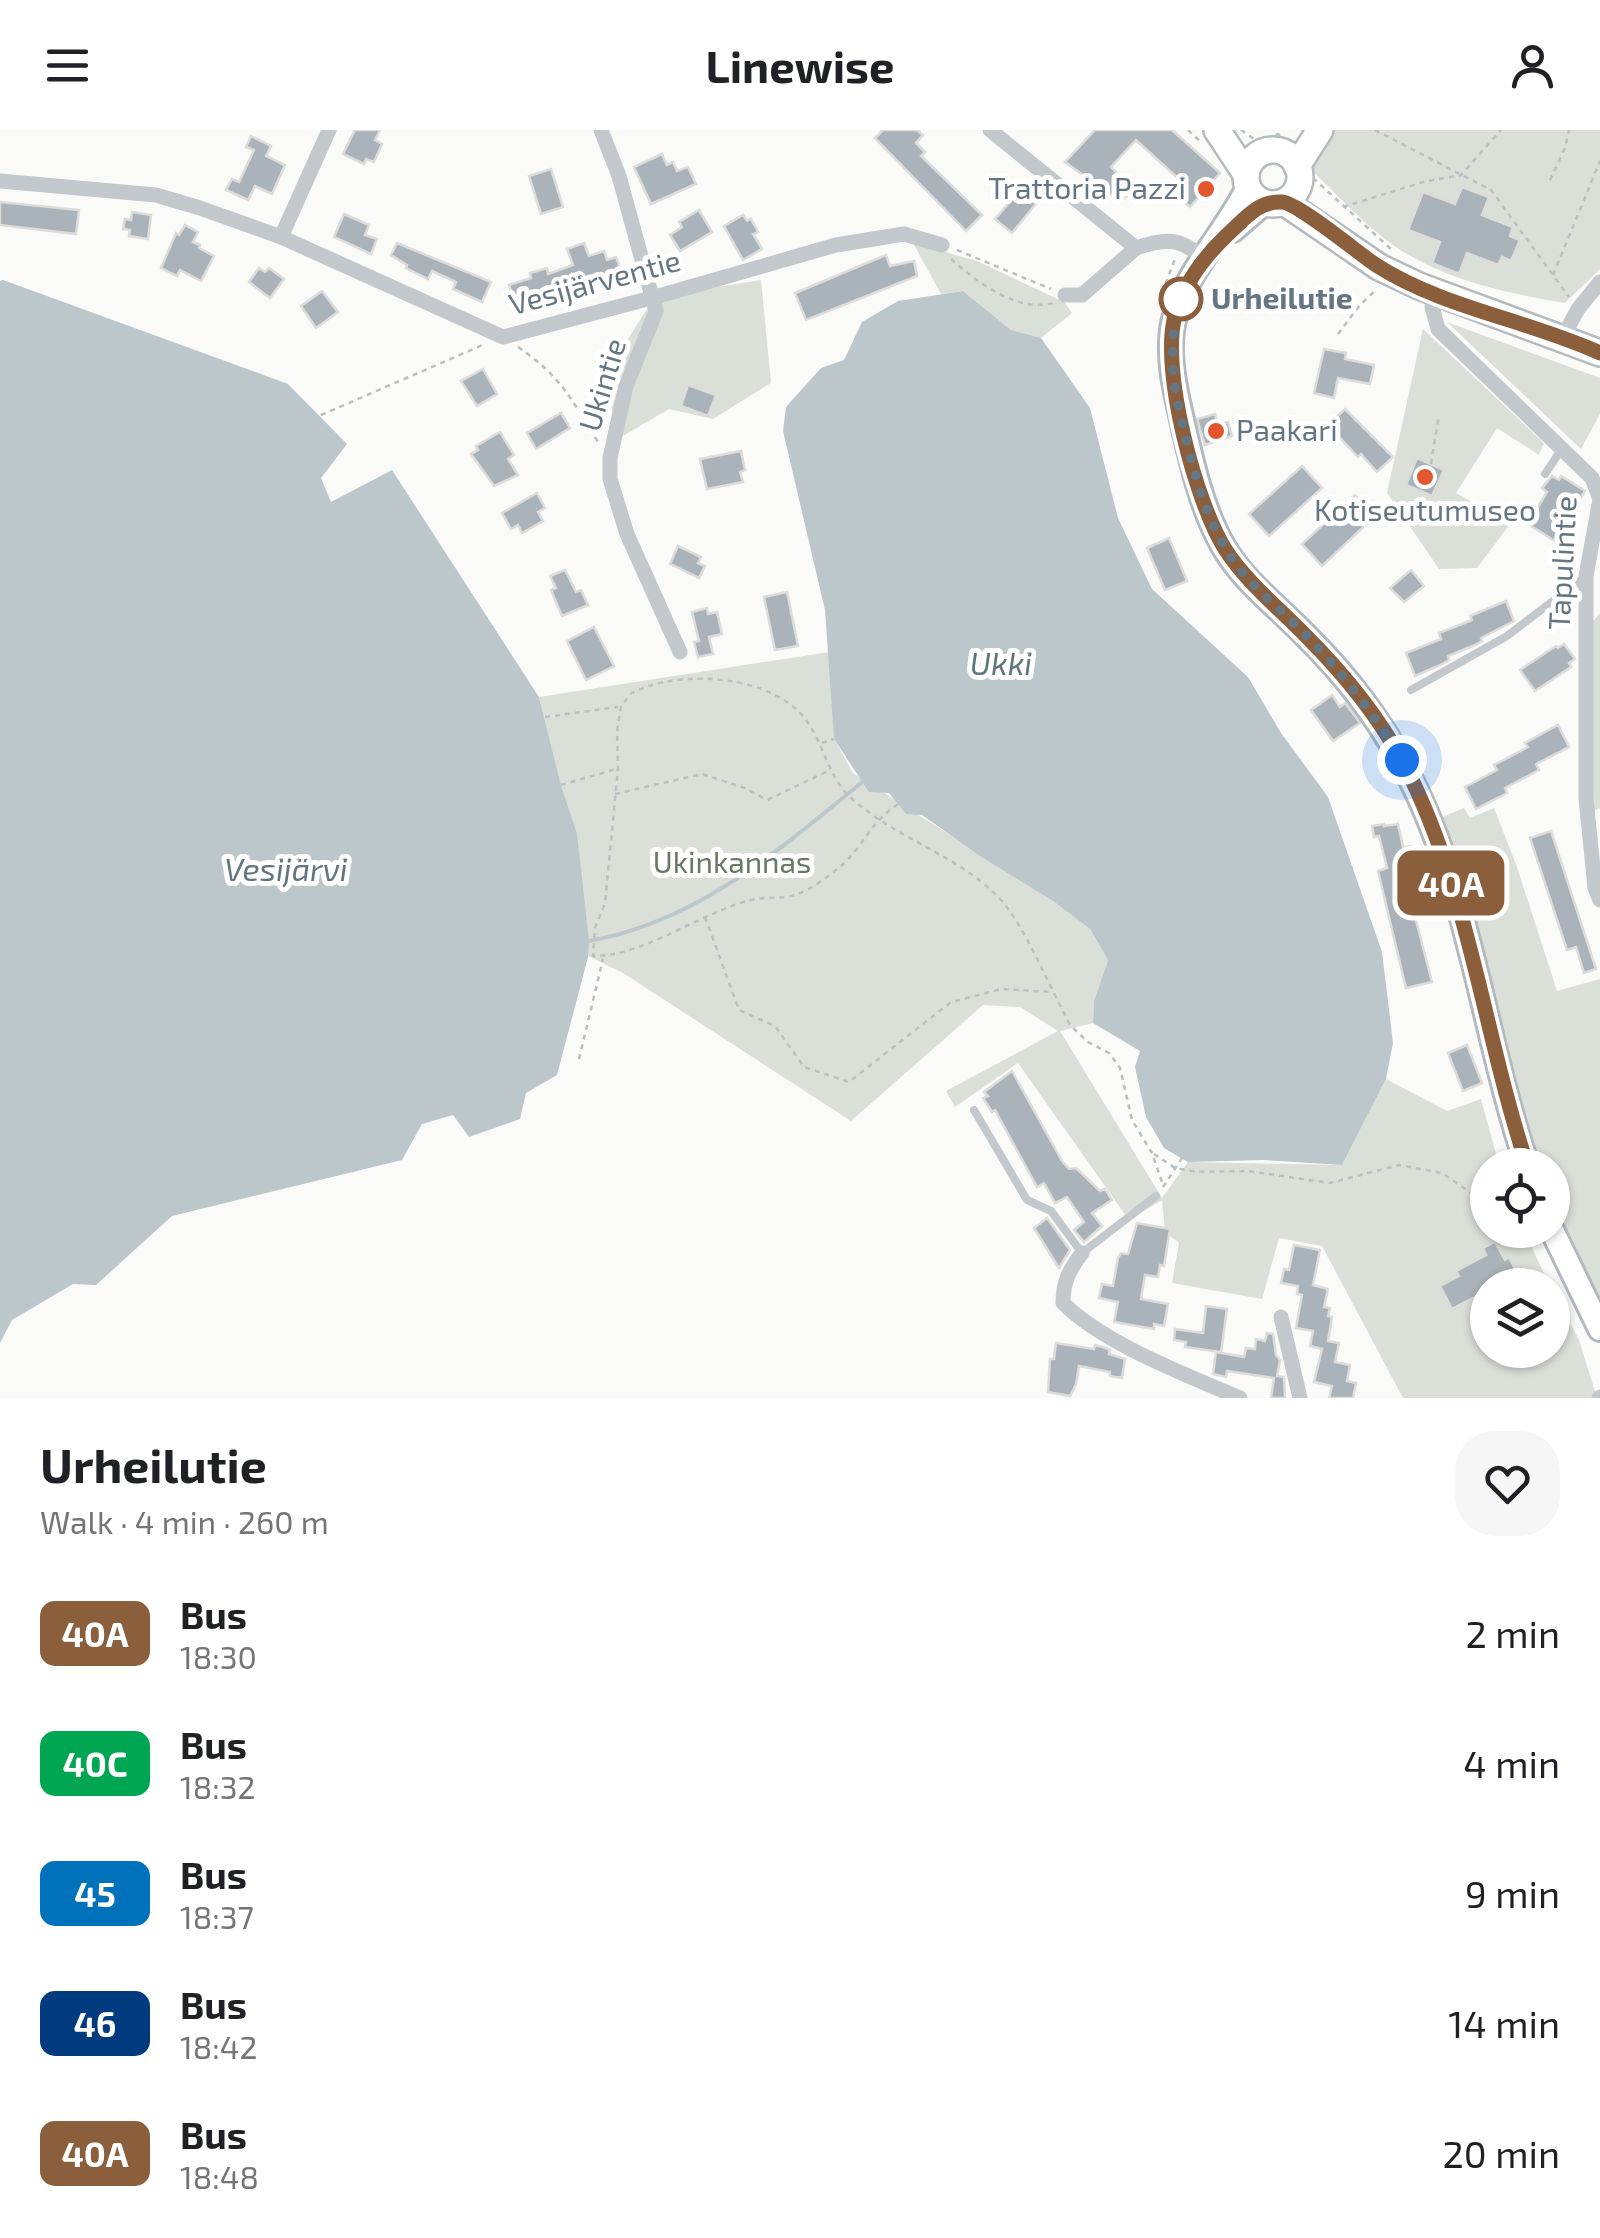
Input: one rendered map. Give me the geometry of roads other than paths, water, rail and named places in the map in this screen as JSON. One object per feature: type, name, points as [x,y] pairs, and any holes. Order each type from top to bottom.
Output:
[{"type":"main road","points":[[1320,130],[1278,160],[1206,255],[1182,297],[1171,335],[1174,386],[1209,514],[1224,547],[1246,576],[1307,636],[1381,726],[1417,792],[1460,910],[1523,1148]]},
{"type":"main road","points":[[1227,132],[1278,160],[1379,267],[1437,294],[1600,353]]},
{"type":"main road","points":[[1561,1248],[1600,1329]]},
{"type":"street","points":[[280,237],[329,130]]},
{"type":"street","points":[[601,130],[655,297]]},
{"type":"street","points":[[990,130],[1136,248]]},
{"type":"street","name":"Vesijärventie","points":[[0,181],[156,195],[280,237],[503,336],[836,245],[904,234],[942,245]]},
{"type":"street","points":[[1064,295],[1082,295],[1136,248],[1170,240],[1206,255]]},
{"type":"street","points":[[1563,337],[1578,309],[1600,282]]},
{"type":"street","name":"Tapulintie","points":[[1437,294],[1432,307],[1438,329],[1592,478],[1600,498],[1586,576],[1593,750],[1586,798],[1595,888],[1600,900]]},
{"type":"street","name":"Ukintie","points":[[655,297],[656,311],[626,386],[610,458],[614,498],[680,652]]},
{"type":"street","points":[[1082,1254],[1069,1269],[1063,1287],[1063,1303],[1079,1319],[1240,1398]]},
{"type":"street","points":[[1281,1317],[1300,1398]]},
{"type":"lane","points":[[1545,474],[1561,450]]},
{"type":"lane","points":[[1410,690],[1506,636],[1586,576]]},
{"type":"lane","points":[[974,1110],[1027,1200],[1051,1211],[1082,1254],[1156,1196]]},
{"type":"water","name":"Vesijärvi","points":[[0,281],[288,384],[347,444],[321,478],[331,502],[392,470],[539,697],[577,833],[589,941],[557,1075],[526,1093],[520,1119],[469,1137],[453,1115],[422,1124],[402,1160],[172,1216],[96,1285],[73,1284],[12,1320],[0,1343]]},
{"type":"water","name":"Ukki","points":[[963,291],[1011,330],[1041,338],[1090,408],[1118,518],[1152,589],[1248,677],[1281,733],[1328,797],[1382,952],[1393,1043],[1386,1079],[1342,1165],[1263,1160],[1188,1162],[1164,1148],[1146,1117],[1135,1067],[1140,1051],[1093,1023],[1094,1001],[1108,960],[1090,929],[922,815],[906,814],[889,793],[869,792],[834,739],[825,610],[783,431],[786,407],[821,368],[844,360],[862,322],[898,301]]},
{"type":"waterway","points":[[589,941],[628,932],[701,900],[767,857],[861,783]]},
{"type":"place","name":"Trattoria Pazzi","points":[[1206,189]]},
{"type":"place","name":"Urheilutie","points":[[1181,299]]},
{"type":"place","name":"Paakari","points":[[1216,431]]},
{"type":"place","name":"Kotiseutumuseo","points":[[1425,477]]},
{"type":"park label","name":"Ukinkannas","points":[[732,863]]}]
